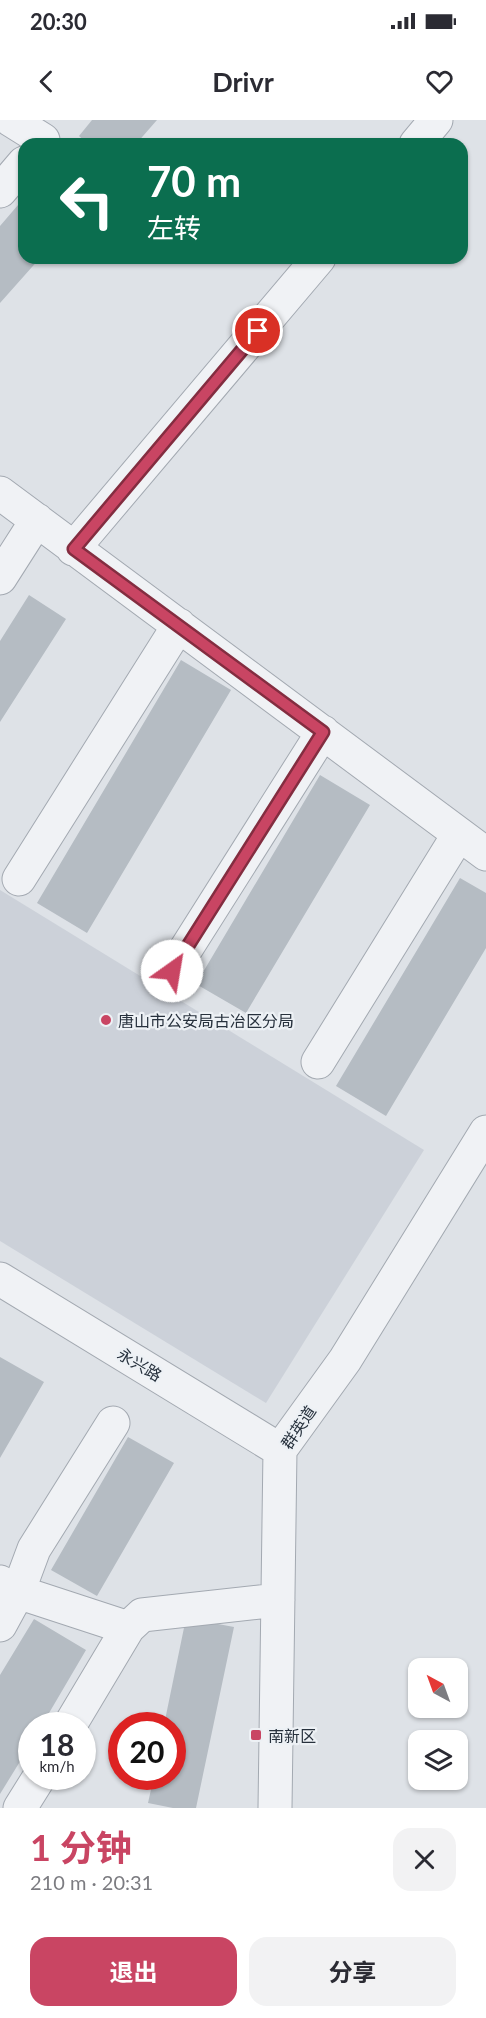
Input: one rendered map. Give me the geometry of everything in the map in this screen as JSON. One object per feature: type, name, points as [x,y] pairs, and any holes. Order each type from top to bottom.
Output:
[{"type":"street","points":[[11,120],[36,138]]},
{"type":"street","points":[[421,138],[436,120]]},
{"type":"street","points":[[0,190],[18,169]]},
{"type":"street","points":[[74,549],[314,264]]},
{"type":"street","points":[[0,493],[486,854]]},
{"type":"street","points":[[0,578],[37,520]]},
{"type":"street","points":[[19,879],[179,625]]},
{"type":"street","points":[[172,971],[323,732]]},
{"type":"street","points":[[318,1062],[459,834]]},
{"type":"street","name":"群英道","points":[[275,1808],[280,1450],[345,1360],[486,1132]]},
{"type":"street","name":"永兴路","points":[[0,1279],[280,1450]]},
{"type":"street","points":[[0,1625],[9,1587],[113,1423]]},
{"type":"street","points":[[9,1587],[128,1628]]},
{"type":"street","points":[[78,1712],[128,1628],[142,1615],[278,1600]]},
{"type":"street","points":[[20,1808],[31,1790]]},
{"type":"shaded area","name":"唐山市公安局古冶区分局","points":[[0,890],[424,1150],[266,1403],[0,1241]]},
{"type":"building","points":[[92,120],[157,120],[141,138],[81,138],[79,136]]},
{"type":"building","points":[[18,205],[18,264],[35,264],[0,303],[0,226]]},
{"type":"building","points":[[29,595],[66,619],[0,722],[0,641]]},
{"type":"building","points":[[181,660],[231,690],[87,933],[37,903]]},
{"type":"building","points":[[320,775],[370,805],[246,1013],[196,984]]},
{"type":"building","points":[[460,878],[486,893],[486,948],[386,1116],[336,1086]]},
{"type":"building","points":[[0,1357],[44,1382],[0,1458]]},
{"type":"building","points":[[128,1437],[174,1463],[97,1596],[51,1570]]},
{"type":"building","points":[[186,1618],[234,1627],[196,1808],[173,1808],[148,1803],[151,1790],[186,1790],[186,1712],[167,1712]]},
{"type":"building","points":[[34,1619],[86,1650],[50,1712],[18,1712],[18,1765],[0,1794],[0,1675]]},
{"type":"place","name":"唐山市公安局古冶区分局","points":[[106,1020]]},
{"type":"place","name":"南新区","points":[[256,1735]]},
{"type":"route","points":[[172,971],[323,732],[74,549],[258,331]]}]
